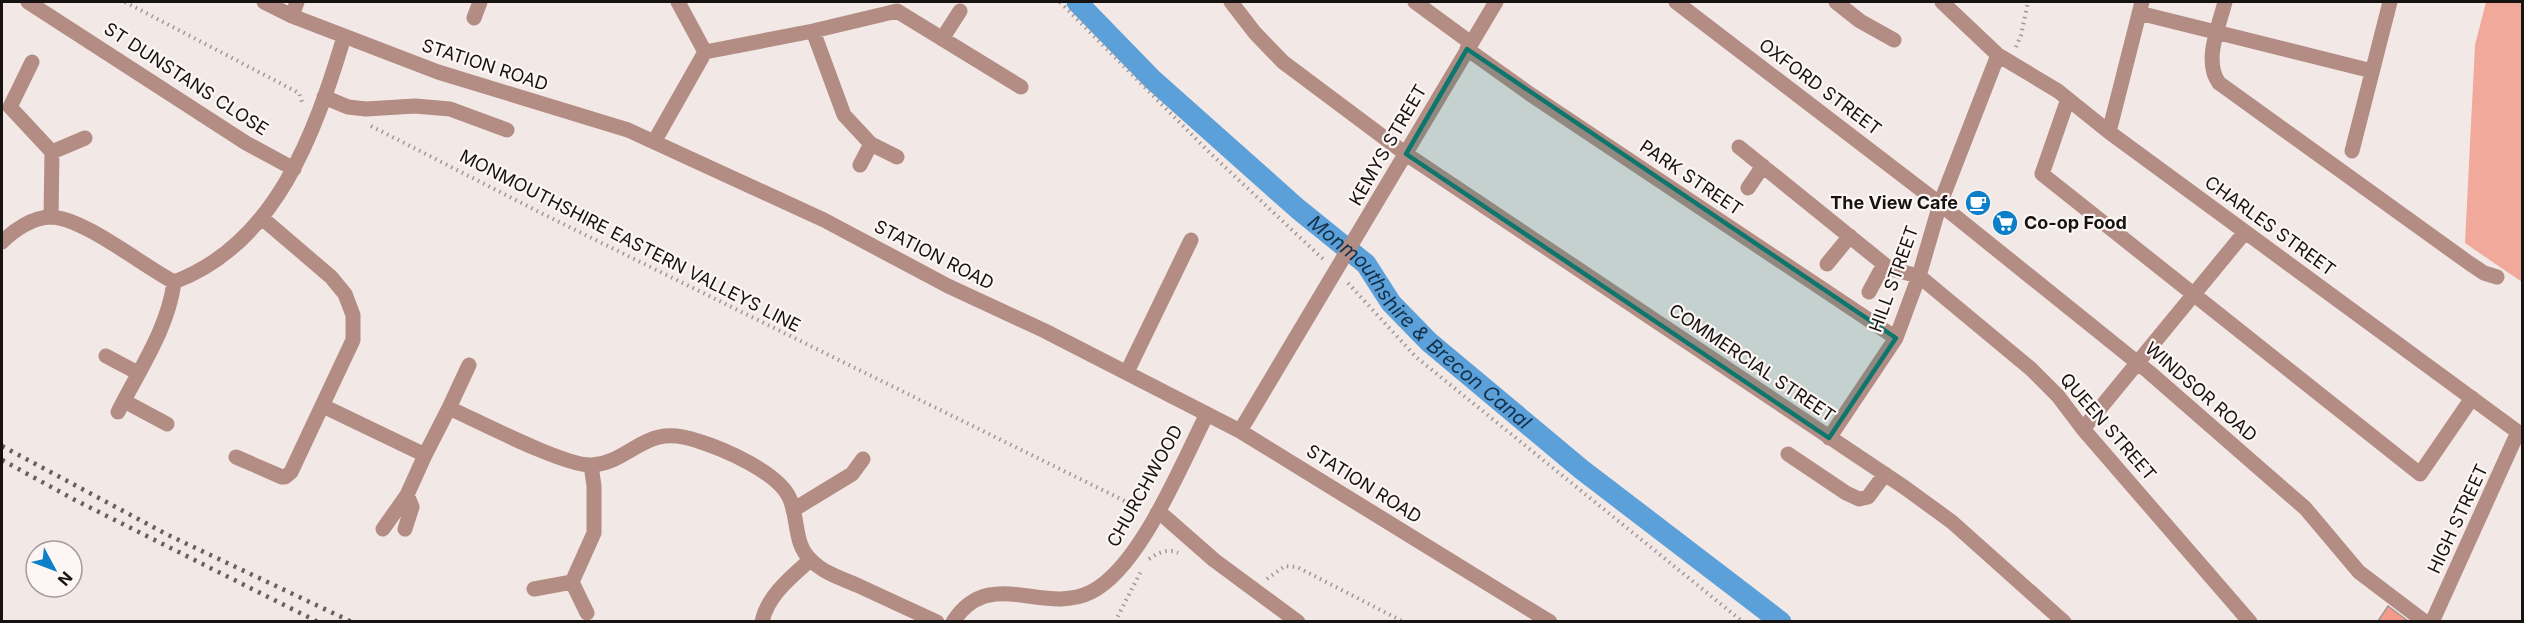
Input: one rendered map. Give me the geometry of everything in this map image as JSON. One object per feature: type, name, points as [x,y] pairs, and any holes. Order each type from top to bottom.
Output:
[{"type":"street","name":"ST DUNSTANS CLOSE","points":[[28,2],[246,143],[294,168]]},
{"type":"street","name":"STATION ROAD","points":[[264,2],[294,9],[344,37],[438,72],[628,130],[824,220],[948,286],[1045,331],[1240,431],[1550,621]]},
{"type":"street","points":[[474,18],[480,2]]},
{"type":"street","points":[[678,2],[705,52]]},
{"type":"street","name":"COMMERCIAL STREET","points":[[1231,2],[1255,33],[1283,62],[1407,154],[1885,474],[1952,522],[2064,621]]},
{"type":"street","name":"PARK STREET","points":[[1415,2],[1530,94],[1896,338]]},
{"type":"street","name":"KEMYS STREET","points":[[1240,431],[1496,2]]},
{"type":"street","name":"OXFORD STREET","points":[[1676,2],[1940,204]]},
{"type":"street","points":[[1836,2],[1860,21],[1894,40]]},
{"type":"street","name":"CHARLES STREET","points":[[1942,2],[2003,58],[2068,99],[2109,132],[2520,434]]},
{"type":"street","points":[[2225,2],[2212,57],[2212,74],[2219,83],[2469,263],[2484,273],[2497,277]]},
{"type":"street","points":[[2352,150],[2390,2]]},
{"type":"street","points":[[2109,132],[2141,7],[2217,33],[2373,72]]},
{"type":"street","points":[[654,142],[705,52],[813,31],[897,11],[1021,87]]},
{"type":"street","points":[[942,39],[960,11]]},
{"type":"street","points":[[813,31],[844,115],[871,144],[897,157]]},
{"type":"street","points":[[174,282],[188,277],[223,257],[262,218],[294,168],[317,118],[344,37]]},
{"type":"street","name":"HILL STREET","points":[[1829,438],[1896,338],[1919,276],[1940,204],[2003,58]]},
{"type":"street","points":[[33,62],[10,107],[52,152],[51,217]]},
{"type":"street","points":[[324,97],[348,107],[357,108],[415,106],[450,110],[507,130]]},
{"type":"street","points":[[2068,99],[2042,174],[2420,474],[2472,398]]},
{"type":"street","points":[[52,152],[85,138]]},
{"type":"street","points":[[860,165],[871,144]]},
{"type":"street","points":[[1739,147],[1890,269],[1919,276]]},
{"type":"street","points":[[1748,188],[1763,166]]},
{"type":"street","name":"WINDSOR ROAD","points":[[1940,204],[2138,363],[2306,508],[2359,572],[2425,621]]},
{"type":"street","points":[[2,242],[21,226],[51,217],[76,225],[102,238],[174,282]]},
{"type":"street","points":[[236,457],[285,477],[291,472],[353,340],[353,315],[345,294],[331,277],[262,218]]},
{"type":"street","points":[[2083,429],[2245,232]]},
{"type":"street","points":[[1827,264],[1850,236]]},
{"type":"street","points":[[1127,372],[1191,240]]},
{"type":"street","points":[[1869,292],[1884,264]]},
{"type":"street","name":"QUEEN STREET","points":[[1919,276],[2031,369],[2058,396],[2083,429],[2250,621]]},
{"type":"street","points":[[167,424],[121,406],[171,304],[174,282]]},
{"type":"street","points":[[106,356],[138,373]]},
{"type":"street","points":[[383,528],[407,495],[469,365]]},
{"type":"street","points":[[323,406],[425,455]]},
{"type":"street","points":[[449,408],[567,461],[591,465],[612,460],[653,438],[675,435],[698,440],[762,469],[779,482],[789,497],[800,542],[810,560],[827,572],[937,621]]},
{"type":"street","name":"CHURCHWOOD","points":[[953,621],[960,611],[979,597],[997,592],[1016,593],[1048,600],[1069,599],[1092,592],[1115,574],[1135,552],[1207,414]]},
{"type":"street","name":"HIGH STREET","points":[[2432,621],[2520,434]]},
{"type":"street","points":[[1788,453],[1846,494],[1859,499],[1868,497],[1885,474]]},
{"type":"street","points":[[793,510],[852,474],[863,459]]},
{"type":"street","points":[[586,613],[572,582],[594,533],[594,486],[591,465]]},
{"type":"street","points":[[405,529],[412,507],[407,495]]},
{"type":"street","points":[[1157,513],[1214,560],[1298,621]]},
{"type":"street","points":[[762,621],[765,609],[777,593],[810,560]]},
{"type":"street","points":[[534,589],[572,582]]},
{"type":"path","points":[[125,2],[299,93],[304,111],[317,118]]},
{"type":"path","points":[[1060,2],[1211,154],[1337,269],[1416,357],[1743,621]]},
{"type":"path","points":[[2003,58],[2021,35],[2028,2]]},
{"type":"path","name":"MONMOUTHSHIRE EASTERN VALLEYS LINE","points":[[361,123],[372,126],[547,216],[1137,507]]},
{"type":"path","points":[[1115,621],[1145,562]]},
{"type":"highlighted area","points":[[1467,49],[1896,338],[1829,438],[1406,154]]},
{"type":"shaded area","points":[[2486,2],[2522,2],[2522,282],[2465,243],[2475,45]]},
{"type":"building","points":[[2388,606],[2408,621],[2378,621]]},
{"type":"waterway","name":"Monmouthshire & Brecon Canal","points":[[1077,2],[1152,79],[1298,209],[1366,264],[1391,303],[1429,342],[1581,469],[1781,622]]},
{"type":"railway","points":[[2,446],[166,534],[352,622]]},
{"type":"railway","points":[[2,460],[75,500],[318,622]]},
{"type":"place","name":"The View Cafe","points":[[1978,203]]},
{"type":"place","name":"Co-op Food","points":[[2005,223]]}]
